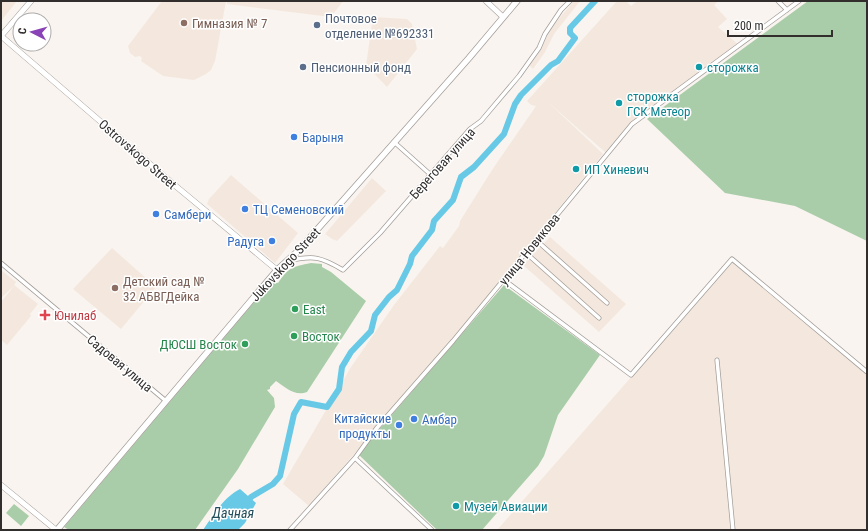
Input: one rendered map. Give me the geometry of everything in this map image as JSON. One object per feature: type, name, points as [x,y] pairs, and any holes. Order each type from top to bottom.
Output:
[{"type":"main road","points":[[1,36],[30,1]]},
{"type":"main road","points":[[486,1],[504,17]]},
{"type":"main road","name":"Jukovskogo Street","points":[[56,530],[277,270],[297,252],[517,1]]},
{"type":"main road","name":"Ostrovskogo Street","points":[[1,36],[172,184],[277,270]]},
{"type":"main road","points":[[1,485],[56,530]]},
{"type":"street","name":"Береговая улица","points":[[285,262],[304,258],[316,258],[327,261],[343,270],[380,233],[470,129],[481,121],[490,111],[514,82],[538,48],[545,34],[561,10],[570,1]]},
{"type":"street","points":[[778,1],[787,10]]},
{"type":"street","name":"улица Новикова","points":[[290,530],[355,458],[376,430],[504,280],[632,124],[799,1]]},
{"type":"street","points":[[394,142],[431,175]]},
{"type":"street","points":[[536,240],[607,303]]},
{"type":"street","points":[[526,253],[599,318]]},
{"type":"street","points":[[504,280],[631,375],[732,259],[867,372]]},
{"type":"street","name":"Садовая улица","points":[[1,263],[166,401]]},
{"type":"street","points":[[718,360],[733,530]]},
{"type":"street","points":[[355,458],[432,530]]},
{"type":"shaded area","points":[[1,1],[17,1],[1,21]]},
{"type":"shaded area","name":"Гимназия № 7","points":[[162,1],[226,1],[215,61],[211,70],[194,80],[163,76],[141,61],[142,58],[140,56],[135,57],[130,53],[128,46]]},
{"type":"shaded area","points":[[227,1],[343,1],[331,17],[227,4]]},
{"type":"shaded area","points":[[574,1],[580,1],[554,34],[545,52],[533,69],[529,65],[541,49],[549,30]]},
{"type":"shaded area","points":[[617,1],[626,1],[631,6],[637,1],[718,1],[714,5],[727,19],[718,27],[739,45],[632,123],[606,153],[549,103],[603,154],[451,342],[309,506],[283,484],[351,367],[394,305],[440,246],[443,248],[459,226],[460,221],[492,170],[536,106],[531,105],[527,101]]},
{"type":"shaded area","points":[[373,17],[407,19],[412,24],[417,49],[387,87],[366,65]]},
{"type":"shaded area","points":[[231,175],[298,233],[275,263],[207,204],[209,199]]},
{"type":"shaded area","points":[[372,178],[386,191],[337,241],[325,234]]},
{"type":"shaded area","points":[[550,237],[626,304],[599,332],[523,265]]},
{"type":"shaded area","name":"Детский сад № 32 АБВГДейка","points":[[112,248],[156,287],[121,329],[73,289]]},
{"type":"shaded area","points":[[732,262],[867,375],[867,530],[497,530]]},
{"type":"shaded area","points":[[1,270],[16,282],[14,285],[38,304],[30,314],[31,316],[7,345],[1,340],[1,302],[14,286],[1,298]]},
{"type":"green space","points":[[808,1],[867,1],[867,241],[795,206],[725,193],[647,119]]},
{"type":"green space","points":[[311,263],[322,264],[322,267],[331,272],[366,301],[307,392],[294,392],[276,381],[270,389],[267,390],[274,398],[275,407],[238,469],[195,530],[69,530],[64,527],[272,281],[278,283],[292,268]]},
{"type":"green space","points":[[504,285],[600,355],[558,415],[544,456],[538,466],[482,530],[437,530],[358,454]]},
{"type":"green space","points":[[14,504],[29,516],[21,526],[6,513]]},
{"type":"water","name":"Дачная","points":[[240,489],[256,503],[245,523],[238,530],[203,530],[224,502]]},
{"type":"waterway","points":[[247,503],[251,497],[273,484],[280,476],[294,414],[301,402],[327,407],[339,389],[342,367],[351,352],[371,331],[375,315],[389,297],[397,290],[410,264],[412,256],[432,230],[434,221],[453,200],[461,177],[474,167],[504,134],[515,104],[521,95],[551,65],[558,61],[575,38],[570,33],[570,28],[595,1]]},
{"type":"place","name":"Гимназия № 7","points":[[184,23]]},
{"type":"place","name":"Почтовое отделение №692331","points":[[317,25]]},
{"type":"place","name":"Пенсионный фонд","points":[[303,67]]},
{"type":"place","name":"сторожка","points":[[699,67]]},
{"type":"place","name":"сторожка ГСК Метеор","points":[[619,103]]},
{"type":"place","name":"Барыня","points":[[294,137]]},
{"type":"place","name":"ИП Хиневич","points":[[576,169]]},
{"type":"place","name":"ТЦ Семеновский","points":[[245,209]]},
{"type":"place","name":"Самбери","points":[[156,214]]},
{"type":"place","name":"Радуга","points":[[272,241]]},
{"type":"place","name":"Детский сад № 32 АБВГДейка","points":[[115,288]]},
{"type":"place","name":"East","points":[[295,309]]},
{"type":"place","name":"Юнилаб","points":[[45,315]]},
{"type":"place","name":"Восток","points":[[294,336]]},
{"type":"place","name":"ДЮСШ Восток","points":[[245,344]]},
{"type":"place","name":"Амбар","points":[[414,419]]},
{"type":"place","name":"Китайские продукты","points":[[399,425]]},
{"type":"place","name":"Музей Авиации","points":[[456,506]]}]
